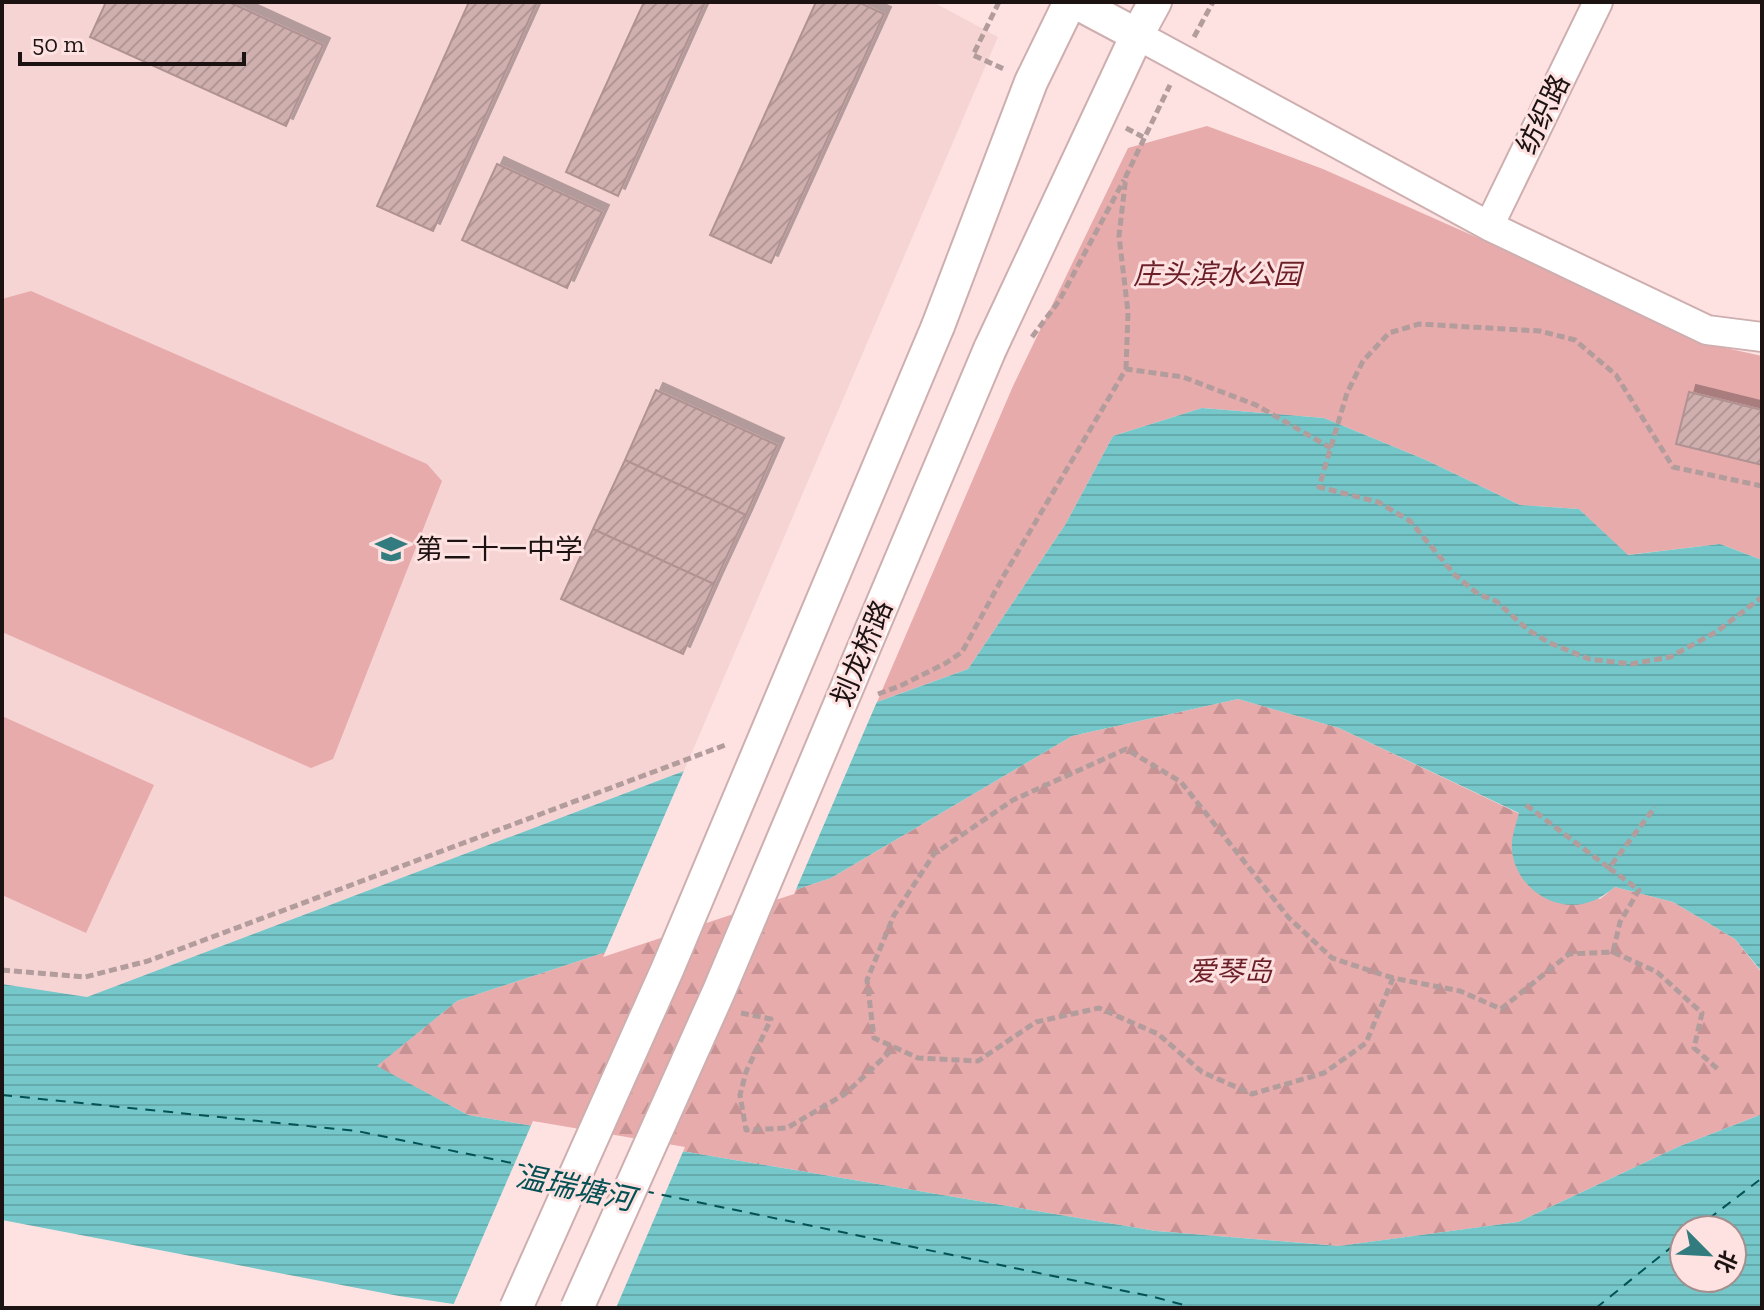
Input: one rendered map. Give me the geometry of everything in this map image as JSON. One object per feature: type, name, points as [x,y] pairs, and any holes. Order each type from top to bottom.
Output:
[{"type":"main road","points":[[1072,2],[1137,35]]},
{"type":"main road","name":"划龙桥路","points":[[516,1308],[661,984],[938,326],[1031,82],[1072,2]]},
{"type":"main road","name":"划龙桥路","points":[[577,1308],[707,1019],[990,349],[1155,2]]},
{"type":"street","name":"纺织路","points":[[1489,226],[1598,2]]},
{"type":"street","points":[[1137,35],[1489,226],[1707,330],[1762,337]]},
{"type":"path","points":[[1024,347],[1059,301],[1126,176],[1143,137]]},
{"type":"path","points":[[871,696],[900,686],[962,652],[1126,369],[1128,312],[1119,236],[1126,176]]},
{"type":"path","points":[[1762,486],[1673,467],[1616,375],[1575,340],[1540,331],[1419,324],[1389,333],[1363,361],[1347,393],[1319,487],[1378,502],[1410,521],[1455,575],[1478,594],[1496,601],[1528,630],[1550,643],[1589,659],[1631,664],[1670,657],[1716,632],[1762,597]]},
{"type":"path","points":[[1126,369],[1198,382],[1256,405],[1331,448]]},
{"type":"path","points":[[2,970],[85,977],[148,961],[737,741]]},
{"type":"path","points":[[1393,978],[1366,1043],[1324,1073],[1252,1094],[1202,1072],[1158,1034],[1099,1008],[1036,1022],[978,1061],[918,1058],[874,1038],[867,980],[894,915],[934,854],[1013,800],[1126,749],[1181,782],[1289,918],[1332,958],[1393,978],[1460,991],[1501,1009],[1569,954],[1613,952],[1657,972],[1702,1013],[1694,1048],[1720,1071]]},
{"type":"path","points":[[1526,805],[1639,890],[1620,922],[1613,952]]},
{"type":"path","points":[[1609,868],[1655,807]]},
{"type":"path","points":[[736,1012],[771,1019],[746,1072],[740,1095],[746,1130],[787,1128],[845,1094],[895,1047]]},
{"type":"shaded area","name":"第二十一中学","points":[[2,2],[933,2],[998,37],[684,771],[87,997],[2,984]]},
{"type":"green space","name":"庄头滨水公园","points":[[1207,126],[1323,169],[1593,289],[1708,344],[1762,356],[1762,560],[1720,544],[1627,555],[1579,509],[1520,505],[1426,460],[1324,418],[1202,408],[1113,436],[1065,525],[968,669],[877,702],[1013,386],[1128,148]]},
{"type":"green space","points":[[31,291],[427,464],[442,481],[333,759],[311,768],[2,632],[2,299]]},
{"type":"green space","name":"爱琴岛","points":[[1238,699],[1339,728],[1520,814],[1513,841],[1518,870],[1600,899],[1615,887],[1673,902],[1735,939],[1762,973],[1760,1115],[1680,1146],[1518,1222],[1340,1246],[1156,1231],[468,1115],[376,1066],[457,1001],[831,878],[1072,736]]},
{"type":"green space","points":[[2,716],[154,785],[86,933],[2,895]]},
{"type":"water","name":"温瑞塘河","points":[[1202,408],[1324,418],[1426,460],[1520,505],[1579,509],[1628,555],[1720,544],[1762,560],[1762,972],[1735,939],[1673,902],[1615,887],[1582,904],[1570,905],[1546,899],[1527,884],[1515,862],[1512,840],[1519,813],[1339,728],[1238,699],[1072,736],[831,878],[457,1001],[377,1066],[468,1115],[1156,1231],[1339,1246],[1518,1222],[1680,1146],[1760,1115],[1762,1110],[1762,1308],[481,1308],[399,1296],[2,1220],[2,984],[87,997],[684,771],[753,754],[877,702],[968,669],[1065,525],[1113,436]]},
{"type":"pier","points":[[879,697],[794,894],[603,957],[686,766],[751,750]]},
{"type":"pier","points":[[533,1121],[685,1147],[616,1308],[452,1308]]},
{"type":"building","points":[[106,2],[229,2],[323,45],[286,126],[90,37]]},
{"type":"building","points":[[469,2],[537,2],[433,231],[377,206]]},
{"type":"building","points":[[644,2],[705,2],[618,196],[566,172]]},
{"type":"building","points":[[816,2],[858,2],[884,14],[771,263],[710,235]]},
{"type":"building","points":[[497,164],[602,212],[567,288],[462,240]]},
{"type":"building","points":[[656,390],[777,445],[746,515],[625,460]]},
{"type":"building","points":[[1689,392],[1762,410],[1762,465],[1676,444]]},
{"type":"building","points":[[625,460],[746,515],[714,584],[593,529]]},
{"type":"building","points":[[593,529],[714,584],[683,654],[561,599]]},
{"type":"ferry route","points":[[2,1095],[357,1131],[560,1173]]},
{"type":"ferry route","points":[[1715,1214],[1762,1178]]},
{"type":"ferry route","points":[[589,1180],[614,1185]]},
{"type":"ferry route","points":[[644,1191],[1195,1308]]},
{"type":"ferry route","points":[[1596,1308],[1668,1250]]},
{"type":"place","name":"第二十一中学","points":[[391,549]]}]
